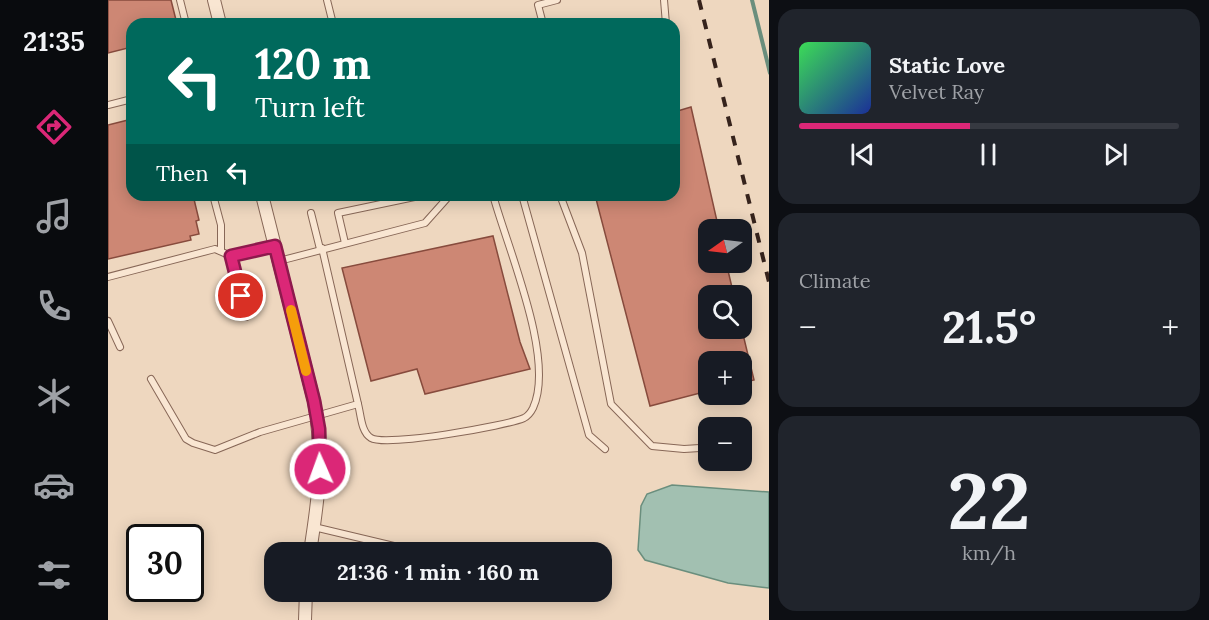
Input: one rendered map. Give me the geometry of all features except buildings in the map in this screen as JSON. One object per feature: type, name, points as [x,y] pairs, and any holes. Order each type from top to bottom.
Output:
[{"type":"street","points":[[214,0],[218,18]]},
{"type":"street","points":[[264,201],[316,417],[321,453],[320,485],[312,542]]},
{"type":"street","points":[[306,602],[306,620]]},
{"type":"lane","points":[[180,0],[184,18]]},
{"type":"lane","points":[[327,0],[332,18]]},
{"type":"lane","points":[[541,18],[538,5],[557,0]]},
{"type":"lane","points":[[664,0],[666,18]]},
{"type":"lane","points":[[108,105],[126,100]]},
{"type":"lane","points":[[215,201],[221,225],[221,251]]},
{"type":"lane","points":[[345,243],[338,213],[395,201]]},
{"type":"lane","points":[[279,261],[425,223],[445,201]]},
{"type":"lane","points":[[311,213],[364,430],[371,438],[385,441],[422,438],[506,424],[527,417],[533,409],[537,396],[540,364],[515,261],[496,201]]},
{"type":"lane","points":[[524,201],[589,435],[605,449]]},
{"type":"lane","points":[[563,201],[582,253],[611,404],[652,446],[698,448]]},
{"type":"lane","points":[[108,277],[215,249],[231,256],[275,246]]},
{"type":"lane","points":[[231,256],[246,317]]},
{"type":"lane","points":[[108,321],[120,346]]},
{"type":"lane","points":[[151,379],[186,439],[216,450],[260,432],[358,404]]},
{"type":"lane","points":[[314,527],[377,542]]},
{"type":"shaded area","points":[[672,485],[769,492],[769,588],[728,583],[645,560],[638,550],[641,506],[647,494]]},
{"type":"waterway","points":[[752,0],[769,69]]},
{"type":"railway","points":[[699,0],[769,282]]},
{"type":"slow traffic","points":[[291,310],[306,371]]},
{"type":"route","points":[[241,296],[231,256],[275,246],[314,401],[319,429],[320,469]]}]
